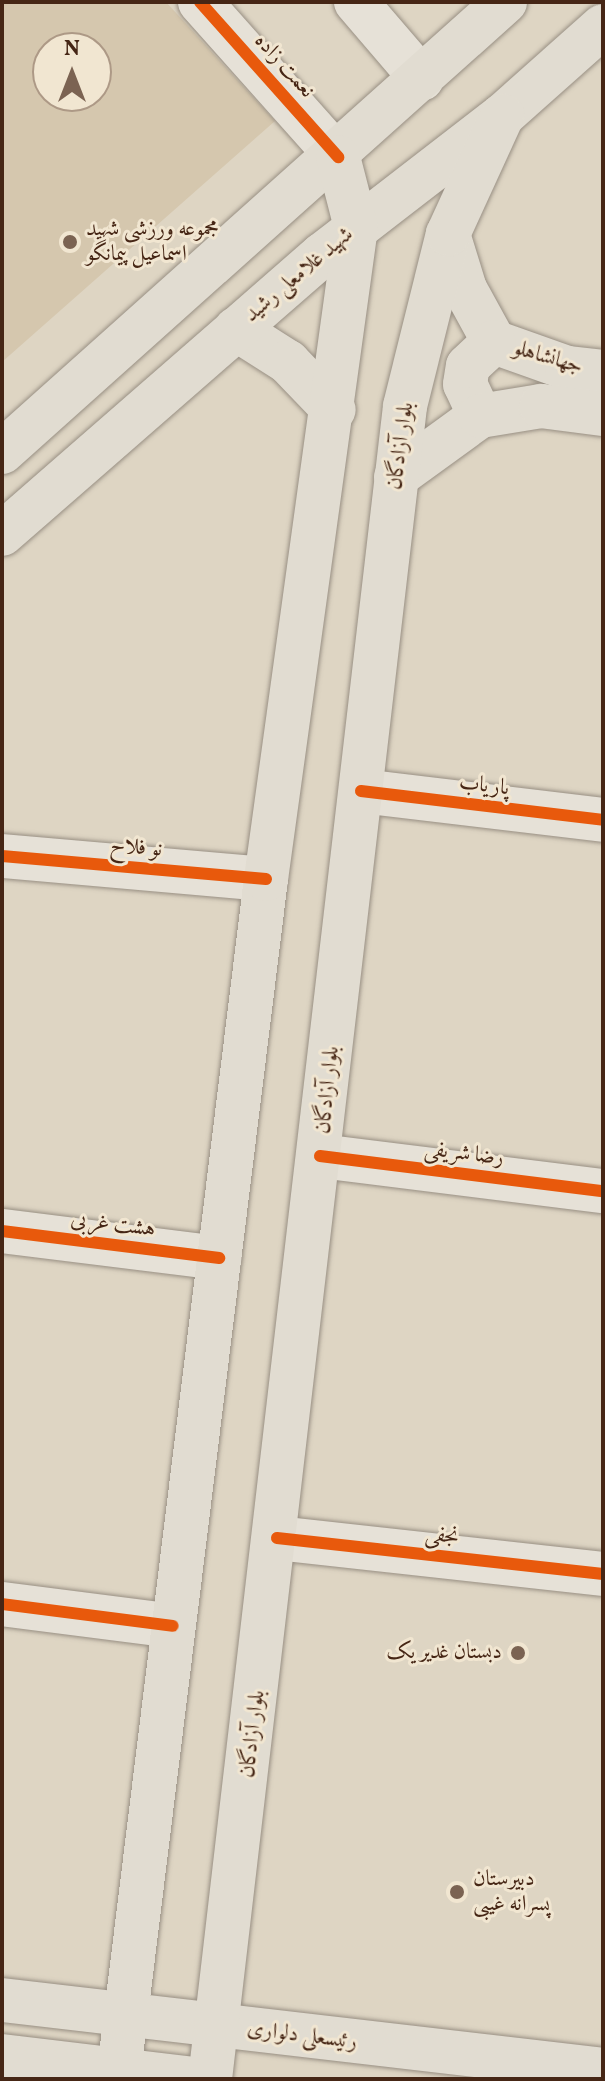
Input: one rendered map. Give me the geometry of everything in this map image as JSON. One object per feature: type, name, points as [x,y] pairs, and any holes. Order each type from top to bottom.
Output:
[{"type":"main road","points":[[2,452],[338,157],[505,2]]},
{"type":"main road","name":"شهید غلامعلی رشید","points":[[2,534],[356,227],[502,116],[603,26]]},
{"type":"main road","name":"بلوار آزادگان","points":[[210,2079],[277,1538],[405,406],[448,234],[502,116]]},
{"type":"main road","points":[[118,2075],[266,879],[334,410],[356,227],[338,157]]},
{"type":"main road","points":[[448,234],[465,289],[494,342],[468,366],[465,384],[480,416]]},
{"type":"main road","points":[[236,329],[288,362],[334,410]]},
{"type":"main road","name":"جهانشاهلو","points":[[494,342],[567,368],[603,372]]},
{"type":"main road","name":"جهانشاهلو","points":[[396,477],[480,416],[541,406],[603,414]]},
{"type":"main road","name":"رئیسعلی دلواری","points":[[2,2000],[603,2070]]},
{"type":"main road","points":[[2,2056],[118,2075],[195,2079]]},
{"type":"street","name":"نعمت زاده","points":[[200,2],[338,157]]},
{"type":"street","points":[[356,2],[422,79]]},
{"type":"street","name":"پاریاب","points":[[361,791],[603,820]]},
{"type":"street","name":"نو فلاح","points":[[2,856],[266,879]]},
{"type":"street","name":"رضا شریفی","points":[[320,1156],[603,1191]]},
{"type":"street","name":"هشت غربی","points":[[2,1231],[219,1258]]},
{"type":"street","name":"نجفی","points":[[277,1538],[603,1574]]},
{"type":"street","points":[[2,1604],[173,1626]]},
{"type":"shaded area","name":"مجموعه ورزشی شهید اسماعیل پیمانگو","points":[[2,2],[166,2],[275,121],[2,362]]},
{"type":"cycle path","points":[[200,2],[338,157]]},
{"type":"cycle path","points":[[361,791],[603,820]]},
{"type":"cycle path","points":[[2,856],[266,879]]},
{"type":"cycle path","points":[[320,1156],[603,1191]]},
{"type":"cycle path","points":[[2,1231],[219,1258]]},
{"type":"cycle path","points":[[277,1538],[603,1574]]},
{"type":"cycle path","points":[[2,1604],[173,1626]]},
{"type":"place","name":"مجموعه ورزشی شهید اسماعیل پیمانگو","points":[[70,242]]},
{"type":"place","name":"دبستان غدیر یک","points":[[518,1653]]},
{"type":"place","name":"دبیرستان پسرانه غیبی","points":[[457,1892]]}]
